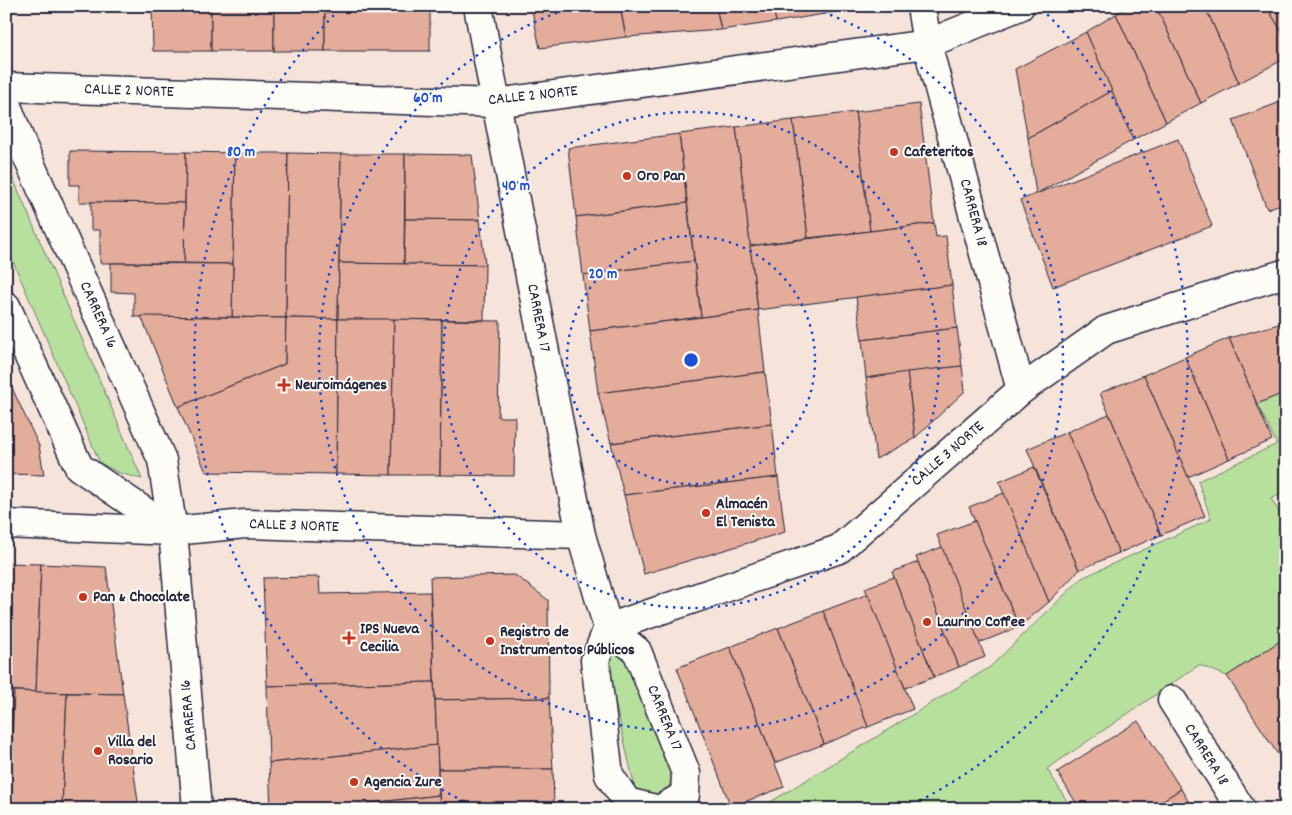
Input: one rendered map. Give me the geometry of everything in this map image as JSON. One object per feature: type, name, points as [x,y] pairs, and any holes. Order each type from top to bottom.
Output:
[{"type":"street","name":"CARRERA 17","points":[[478,6],[581,535],[608,628],[637,651],[686,773],[685,795],[661,809]]},
{"type":"street","name":"CARRERA 18","points":[[921,6],[927,44],[1021,390]]},
{"type":"street","name":"CALLE 2 NORTE","points":[[6,87],[496,103],[927,44],[1020,6]]},
{"type":"street","name":"CARRERA 16","points":[[6,103],[22,145],[162,460],[173,531],[197,809]]},
{"type":"street","name":"CALLE 3 NORTE","points":[[608,628],[839,549],[1021,390],[1106,330],[1286,273]]},
{"type":"street","points":[[6,306],[79,466],[173,531]]},
{"type":"street","name":"CALLE 3 NORTE","points":[[6,524],[173,531],[245,524],[581,535]]},
{"type":"street","points":[[608,628],[595,660],[609,775],[627,802],[656,809]]},
{"type":"street","name":"CARRERA 18","points":[[1172,700],[1241,809]]},
{"type":"green space","points":[[6,162],[142,479],[119,473],[100,463],[6,245]]},
{"type":"green space","points":[[1286,392],[1286,491],[1271,499],[1286,523],[1286,637],[1227,676],[1199,665],[1047,769],[1072,809],[759,809],[990,667],[1082,578],[1211,519],[1198,481],[1277,444],[1257,404]]},
{"type":"green space","points":[[613,651],[628,658],[672,777],[667,794],[649,799],[635,788],[606,663]]},
{"type":"building","points":[[152,6],[211,6],[211,51],[153,51]]},
{"type":"building","points":[[211,6],[274,6],[274,51],[211,51]]},
{"type":"building","points":[[274,6],[325,6],[325,51],[274,51]]},
{"type":"building","points":[[325,6],[430,6],[430,51],[325,51]]},
{"type":"building","points":[[531,6],[620,6],[626,37],[540,48]]},
{"type":"building","points":[[620,6],[716,6],[721,30],[626,37]]},
{"type":"building","points":[[716,6],[773,6],[776,22],[721,30]]},
{"type":"building","points":[[773,6],[829,6],[830,13],[776,22]]},
{"type":"building","points":[[829,6],[873,6],[830,13]]},
{"type":"building","points":[[1128,6],[1156,6],[1201,103],[1166,122],[1116,14]]},
{"type":"building","points":[[1156,6],[1205,6],[1239,83],[1201,103]]},
{"type":"building","points":[[1205,6],[1266,6],[1286,38],[1286,58],[1239,83]]},
{"type":"building","points":[[1266,6],[1286,6],[1286,38]]},
{"type":"building","points":[[1116,14],[1166,122],[1133,140],[1086,32]]},
{"type":"building","points":[[1086,32],[1112,91],[1028,138],[1015,69]]},
{"type":"building","points":[[1112,91],[1133,140],[1036,194],[1028,138]]},
{"type":"building","points":[[1286,100],[1286,202],[1267,209],[1233,120]]},
{"type":"building","points":[[919,104],[934,223],[870,231],[855,112]]},
{"type":"building","points":[[855,112],[870,231],[808,238],[793,120]]},
{"type":"building","points":[[793,120],[808,238],[750,246],[736,127]]},
{"type":"building","points":[[736,127],[758,310],[701,317],[679,134]]},
{"type":"building","name":"Oro Pan","points":[[679,134],[687,203],[576,217],[568,148]]},
{"type":"building","points":[[1178,139],[1212,226],[1053,287],[1020,200]]},
{"type":"building","points":[[70,151],[186,152],[185,203],[79,202],[79,185],[70,185]]},
{"type":"building","points":[[186,152],[235,153],[233,264],[184,263]]},
{"type":"building","points":[[235,153],[288,153],[286,318],[232,317]]},
{"type":"building","points":[[288,153],[341,154],[338,319],[286,318]]},
{"type":"building","points":[[341,154],[405,154],[404,264],[339,263]]},
{"type":"building","points":[[405,154],[472,155],[480,220],[405,219]]},
{"type":"building","points":[[91,202],[185,203],[184,263],[100,263],[100,230],[91,230]]},
{"type":"building","points":[[687,203],[694,261],[583,275],[576,217]]},
{"type":"building","points":[[405,219],[480,220],[485,265],[404,264]]},
{"type":"building","points":[[934,223],[936,237],[946,236],[952,285],[758,310],[750,246]]},
{"type":"building","points":[[694,261],[701,317],[590,331],[583,275]]},
{"type":"building","points":[[111,263],[233,264],[232,317],[134,317],[134,293],[111,292]]},
{"type":"building","points":[[339,263],[485,265],[484,320],[338,319]]},
{"type":"building","points":[[952,285],[957,328],[862,340],[856,297]]},
{"type":"building","points":[[758,310],[765,372],[598,393],[590,331]]},
{"type":"building","points":[[141,316],[286,318],[285,364],[178,407]]},
{"type":"building","name":"Neuroimágenes","points":[[286,318],[338,319],[336,474],[206,472],[178,407],[285,364]]},
{"type":"building","points":[[338,319],[394,319],[391,475],[336,474]]},
{"type":"building","points":[[394,319],[442,320],[440,475],[391,475]]},
{"type":"building","points":[[442,320],[500,321],[498,417],[515,417],[514,476],[440,475]]},
{"type":"building","points":[[1286,322],[1286,392],[1257,404],[1229,338]]},
{"type":"building","points":[[957,328],[962,366],[866,378],[862,340]]},
{"type":"building","points":[[1229,338],[1272,440],[1229,459],[1185,357]]},
{"type":"building","points":[[1185,357],[1229,459],[1188,477],[1144,375]]},
{"type":"building","points":[[962,366],[965,391],[915,438],[907,372]]},
{"type":"building","points":[[765,372],[772,424],[611,443],[598,393]]},
{"type":"building","points":[[907,372],[915,438],[876,459],[866,378]]},
{"type":"building","points":[[6,375],[39,446],[44,475],[6,474]]},
{"type":"building","points":[[1144,375],[1205,516],[1161,535],[1100,393]]},
{"type":"building","points":[[1109,414],[1161,535],[1119,553],[1067,432]]},
{"type":"building","points":[[772,424],[778,477],[624,495],[611,443]]},
{"type":"building","points":[[1067,432],[1119,553],[1079,570],[1027,449]]},
{"type":"building","points":[[1034,467],[1079,570],[1049,602],[999,482]]},
{"type":"building","name":"Almacén El Tenista","points":[[778,477],[785,532],[644,574],[624,495]]},
{"type":"building","points":[[1004,493],[1049,602],[1019,627],[969,507]]},
{"type":"building","points":[[975,521],[1019,627],[979,643],[937,535]]},
{"type":"building","points":[[942,547],[985,657],[959,667],[916,557]]},
{"type":"building","name":"Laurino Coffee","points":[[918,562],[959,667],[934,677],[892,572]]},
{"type":"building","points":[[6,563],[41,564],[36,692],[6,690]]},
{"type":"building","points":[[41,564],[106,567],[123,694],[36,692]]},
{"type":"building","name":"Registro de Instrumentos Públicos","points":[[515,575],[548,600],[549,698],[435,700],[430,577]]},
{"type":"building","name":"IPS Nueva Cecilia","points":[[319,577],[320,594],[430,592],[434,682],[267,686],[263,578]]},
{"type":"building","points":[[894,577],[934,677],[905,688],[865,588]]},
{"type":"building","points":[[868,594],[913,709],[868,727],[823,611]]},
{"type":"building","points":[[823,611],[868,727],[824,744],[778,628]]},
{"type":"building","points":[[778,628],[824,744],[775,763],[730,647]]},
{"type":"building","points":[[1283,639],[1286,643],[1286,767],[1227,676]]},
{"type":"building","points":[[730,647],[784,787],[731,807],[677,668]]},
{"type":"building","points":[[434,682],[437,745],[269,763],[267,686]]},
{"type":"building","points":[[6,690],[14,691],[9,809],[6,809]]},
{"type":"building","points":[[14,691],[67,693],[62,809],[9,809]]},
{"type":"building","name":"Villa del Rosario","points":[[67,693],[123,694],[139,809],[62,809]]},
{"type":"building","points":[[549,698],[553,769],[438,769],[435,700]]},
{"type":"building","points":[[1138,721],[1181,789],[1149,809],[1080,809],[1057,772]]},
{"type":"building","name":"Agencia Zure","points":[[437,745],[439,795],[321,809],[271,809],[269,763]]},
{"type":"building","points":[[438,769],[553,769],[554,809],[440,809]]},
{"type":"building","points":[[1181,789],[1193,809],[1149,809]]},
{"type":"building","points":[[439,795],[440,809],[321,809]]},
{"type":"place","name":"Cafeteritos","points":[[894,152]]},
{"type":"place","name":"Oro Pan","points":[[627,176]]},
{"type":"place","name":"Neuroimágenes","points":[[284,385]]},
{"type":"place","name":"Almacén El Tenista","points":[[706,513]]},
{"type":"place","name":"Pan & Chocolate","points":[[83,597]]},
{"type":"place","name":"Laurino Coffee","points":[[927,622]]},
{"type":"place","name":"IPS Nueva Cecilia","points":[[349,638]]},
{"type":"place","name":"Registro de Instrumentos Públicos","points":[[490,641]]},
{"type":"place","name":"Villa del Rosario","points":[[98,751]]},
{"type":"place","name":"Agencia Zure","points":[[354,782]]}]
